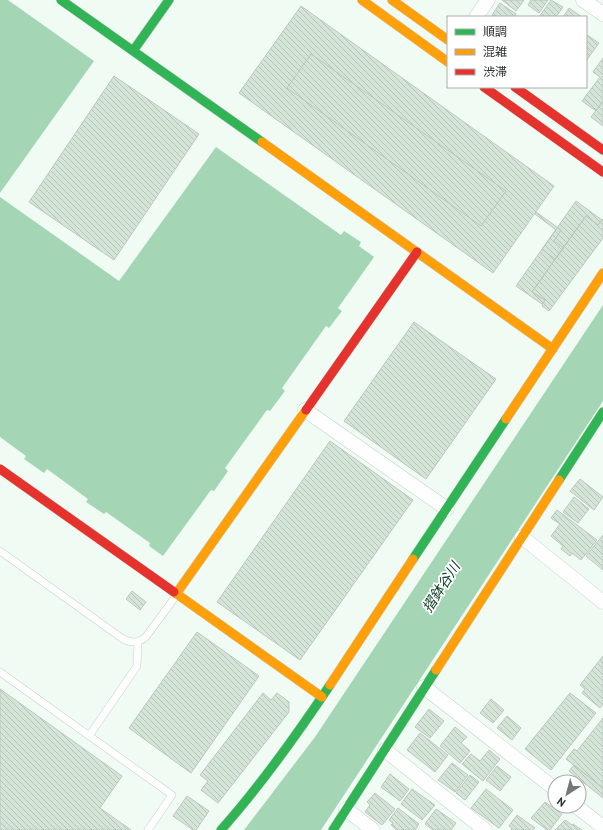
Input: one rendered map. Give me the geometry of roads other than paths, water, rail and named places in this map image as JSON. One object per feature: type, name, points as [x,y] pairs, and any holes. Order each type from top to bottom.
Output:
[{"type":"street","points":[[61,0],[553,349]]},
{"type":"street","points":[[133,51],[169,0]]},
{"type":"street","points":[[362,0],[447,61]]},
{"type":"street","points":[[392,0],[447,39]]},
{"type":"street","points":[[477,16],[488,0]]},
{"type":"street","points":[[583,0],[603,14]]},
{"type":"street","points":[[485,88],[603,172]]},
{"type":"street","points":[[516,88],[603,150]]},
{"type":"street","points":[[176,594],[416,252]]},
{"type":"street","points":[[221,830],[267,774],[322,697],[603,273]]},
{"type":"street","points":[[305,410],[447,509]]},
{"type":"street","points":[[333,830],[603,412]]},
{"type":"street","points":[[0,469],[322,697]]},
{"type":"street","points":[[522,537],[603,602]]},
{"type":"street","points":[[424,687],[547,783]]},
{"type":"street","points":[[385,750],[485,830]]},
{"type":"street","points":[[346,809],[372,830]]},
{"type":"street","points":[[586,814],[603,827]]},
{"type":"lane","points":[[0,551],[123,639],[130,642],[138,642],[145,638],[176,594]]},
{"type":"lane","points":[[89,736],[137,666],[138,642]]},
{"type":"lane","points":[[0,672],[172,796],[148,830]]},
{"type":"water","points":[[0,0],[8,0],[94,61],[0,193]]},
{"type":"water","points":[[216,147],[341,235],[344,231],[361,242],[359,246],[374,257],[338,308],[342,311],[329,328],[326,326],[282,388],[285,391],[270,411],[267,410],[225,468],[228,471],[214,491],[211,490],[163,556],[149,546],[150,543],[106,512],[104,514],[86,502],[88,499],[47,469],[44,473],[24,459],[26,456],[0,437],[0,197],[119,281]]},
{"type":"water","name":"摺鉢谷川","points":[[603,305],[603,401],[321,830],[244,830],[315,737]]}]
